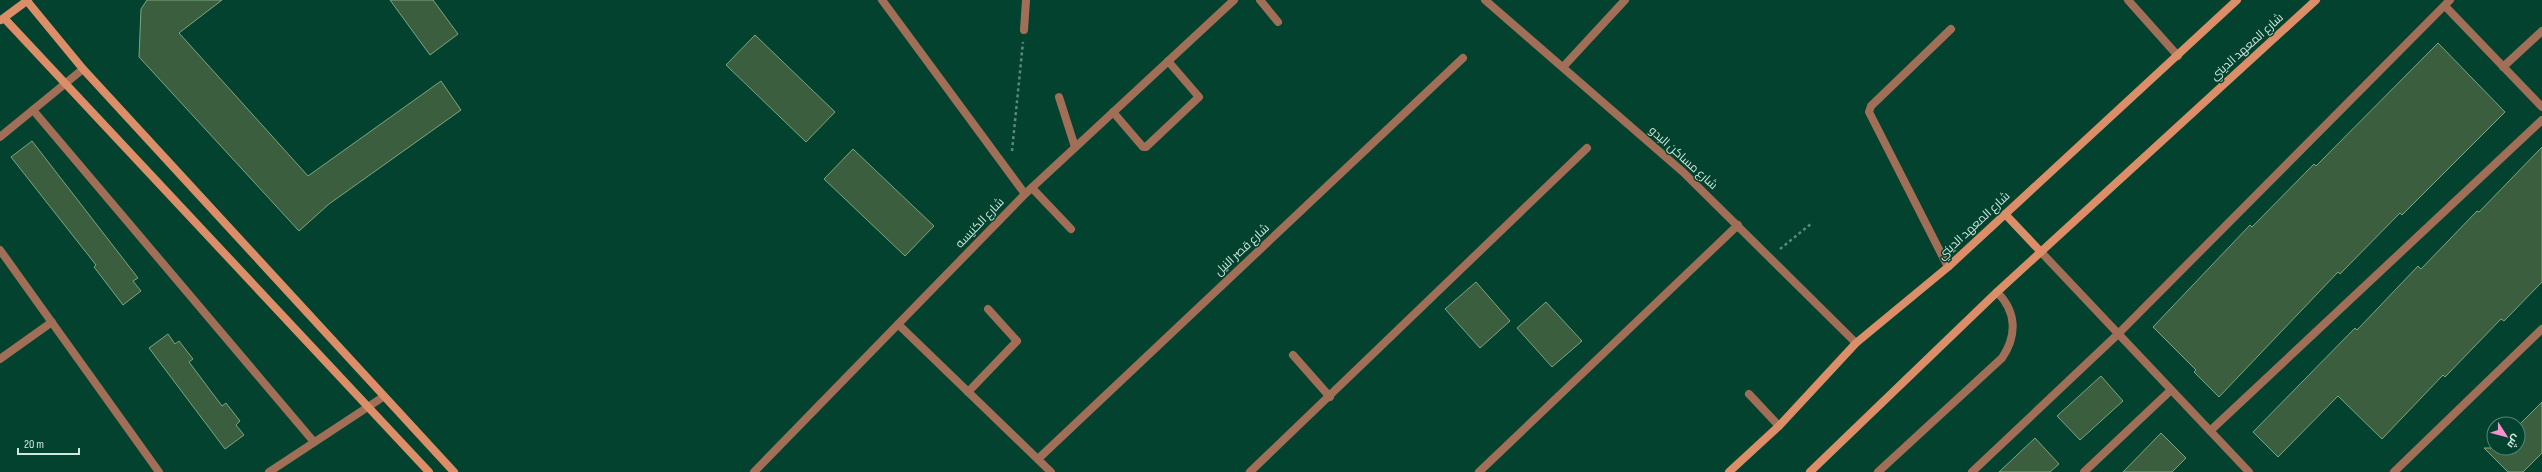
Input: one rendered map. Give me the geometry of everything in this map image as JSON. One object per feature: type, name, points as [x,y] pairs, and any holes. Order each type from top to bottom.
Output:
[{"type":"street","points":[[882,0],[1025,194]]},
{"type":"street","points":[[1024,30],[1026,0]]},
{"type":"street","name":"شارع الكنيسه","points":[[754,472],[1025,194],[1234,0]]},
{"type":"street","points":[[1260,0],[1278,22]]},
{"type":"street","name":"شارع مساكن البدو","points":[[1485,0],[1563,66],[1683,172],[1856,343]]},
{"type":"street","points":[[1563,66],[1625,0]]},
{"type":"street","points":[[2128,0],[2178,56]]},
{"type":"street","name":"شارع المعهد الديني","points":[[1729,472],[1778,426],[1856,343],[1948,267],[2237,0]]},
{"type":"street","name":"شارع المعهد الديني","points":[[1811,471],[1997,292],[2316,0]]},
{"type":"street","points":[[429,472],[67,82],[2,19],[28,1],[83,69],[383,397],[454,472]]},
{"type":"street","points":[[1972,472],[2118,334],[2448,3],[2504,67],[2542,107]]},
{"type":"street","points":[[1948,267],[1869,112],[1871,106],[1951,29]]},
{"type":"street","points":[[2504,67],[2542,32]]},
{"type":"street","name":"شارع قصر النيل","points":[[1038,459],[1463,58]]},
{"type":"street","points":[[1113,112],[1143,147],[1146,147],[1158,136],[1199,97],[1168,61]]},
{"type":"street","points":[[0,137],[83,69]]},
{"type":"street","points":[[1059,97],[1075,147]]},
{"type":"street","points":[[33,110],[314,442]]},
{"type":"street","points":[[2210,431],[2542,120]]},
{"type":"street","points":[[1250,472],[1587,148]]},
{"type":"street","points":[[1032,188],[1071,229]]},
{"type":"street","points":[[2005,214],[2249,472]]},
{"type":"street","points":[[1479,472],[1738,225]]},
{"type":"street","points":[[0,250],[159,472]]},
{"type":"street","points":[[1878,472],[2002,358],[2008,349],[2012,339],[2013,318],[2004,299],[1997,292]]},
{"type":"street","points":[[968,392],[1017,341],[988,309]]},
{"type":"street","points":[[0,359],[52,322]]},
{"type":"street","points":[[898,324],[1051,472]]},
{"type":"street","points":[[2394,472],[2542,329]]},
{"type":"street","points":[[1293,355],[1330,396]]},
{"type":"street","points":[[2084,472],[2171,390]]},
{"type":"street","points":[[1749,394],[1778,426]]},
{"type":"street","points":[[269,472],[383,397]]},
{"type":"path","points":[[1010,173],[1024,30]]},
{"type":"path","points":[[1770,258],[1812,223]]},
{"type":"building","points":[[147,0],[222,0],[179,33],[308,176],[441,81],[461,110],[329,204],[299,231],[139,57],[141,9]]},
{"type":"building","points":[[390,0],[433,0],[458,34],[430,55]]},
{"type":"building","points":[[755,35],[835,112],[806,142],[726,65]]},
{"type":"building","points":[[2438,43],[2505,112],[2402,215],[2400,213],[2340,274],[2338,272],[2219,397],[2194,372],[2196,370],[2153,327],[2250,225],[2252,227],[2314,164],[2316,166]]},
{"type":"building","points":[[32,141],[138,278],[133,281],[141,291],[123,305],[94,267],[96,265],[11,157]]},
{"type":"building","points":[[2542,147],[2542,282],[2504,321],[2501,319],[2445,377],[2443,375],[2382,439],[2338,396],[2278,457],[2253,432],[2355,328],[2357,330],[2418,266],[2421,269]]},
{"type":"building","points":[[853,149],[934,226],[905,256],[824,179]]},
{"type":"building","points":[[1476,282],[1510,321],[1480,348],[1445,309]]},
{"type":"building","points":[[1546,302],[1582,341],[1552,367],[1517,328]]},
{"type":"building","points":[[168,334],[175,344],[179,341],[193,359],[189,362],[222,406],[226,403],[240,421],[236,425],[244,435],[225,449],[149,348]]},
{"type":"building","points":[[2101,376],[2123,401],[2080,440],[2057,416]]},
{"type":"building","points":[[2542,402],[2542,453],[2523,472],[2508,472],[2492,456],[2526,456],[2526,418]]},
{"type":"building","points":[[2161,433],[2186,458],[2172,472],[2123,472]]},
{"type":"building","points":[[2035,438],[2059,464],[2050,472],[1999,472]]}]
